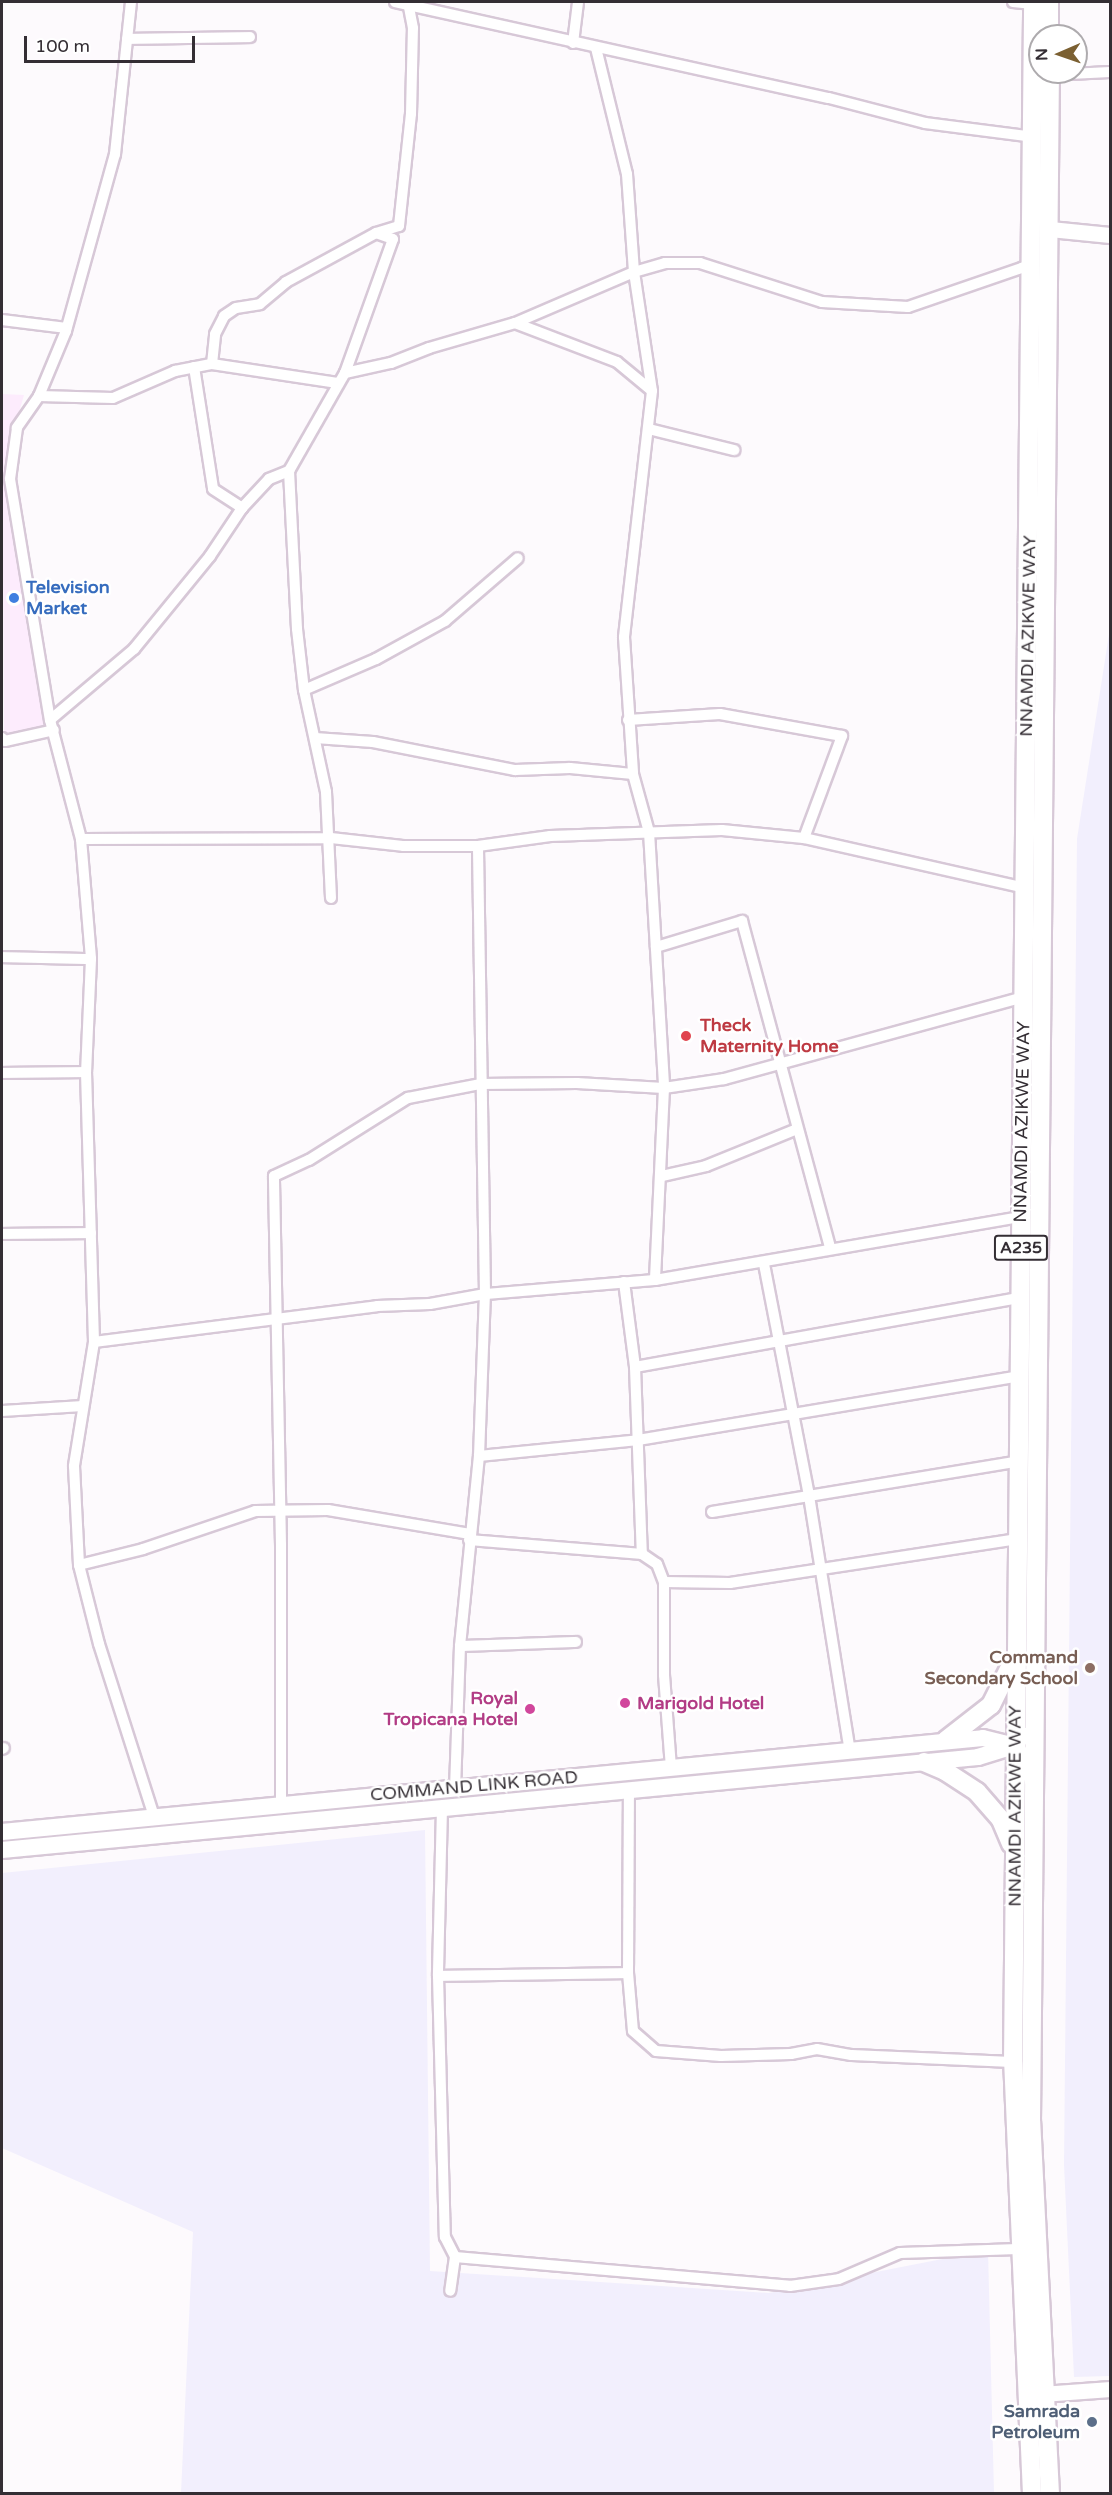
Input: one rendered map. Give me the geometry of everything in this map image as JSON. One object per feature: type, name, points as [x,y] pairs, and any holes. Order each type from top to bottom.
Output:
[{"type":"highway","points":[[1038,2],[1045,24]]},
{"type":"highway","name":"NNAMDI AZIKWE WAY","points":[[1032,2493],[1018,2249],[1013,2062],[1034,137],[1038,2]]},
{"type":"highway","name":"NNAMDI AZIKWE WAY","points":[[1050,84],[1031,2121],[1042,2394],[1050,2493]]},
{"type":"highway","points":[[945,1740],[975,1721],[997,1696],[1011,1668],[1017,1634]]},
{"type":"highway","points":[[924,1762],[962,1781],[990,1805],[1009,1835],[1015,1872]]},
{"type":"main road","points":[[1033,1781],[1028,1764],[1015,1746],[1029,1719],[1034,1688]]},
{"type":"main road","name":"COMMAND LINK ROAD","points":[[2,1832],[945,1740],[989,1738],[1015,1746]]},
{"type":"main road","name":"COMMAND LINK ROAD","points":[[2,1850],[924,1762],[998,1754],[1015,1746]]},
{"type":"main road","points":[[350,1797],[352,1816]]},
{"type":"street","points":[[131,2],[116,154],[67,328],[39,396],[17,428],[10,479],[52,725],[81,839],[90,959],[86,1072],[94,1342],[74,1466],[79,1565],[99,1644],[154,1816]]},
{"type":"street","points":[[395,2],[829,98],[925,123],[1034,137]]},
{"type":"street","points":[[573,43],[578,2]]},
{"type":"street","points":[[1013,2],[1038,2]]},
{"type":"street","points":[[212,364],[215,334],[224,316],[236,308],[260,304],[286,282],[376,232],[399,226],[411,114],[413,28],[409,6]]},
{"type":"street","points":[[127,39],[250,37]]},
{"type":"street","points":[[596,48],[627,174],[634,272],[652,392],[624,637],[633,774],[648,832],[664,1088],[662,1176],[655,1280]]},
{"type":"street","points":[[1088,73],[1110,72]]},
{"type":"street","points":[[1050,229],[1110,235]]},
{"type":"street","points":[[331,898],[330,838],[326,792],[304,690],[289,471],[345,373],[393,239],[376,232]]},
{"type":"street","points":[[345,373],[391,363],[429,348],[515,323],[634,272],[665,263],[700,263],[822,302],[908,307],[1033,264]]},
{"type":"street","points":[[2,320],[67,328]]},
{"type":"street","points":[[515,323],[616,362],[652,392]]},
{"type":"street","points":[[39,396],[113,398],[175,371],[212,364],[338,383]]},
{"type":"street","points":[[194,367],[213,489],[242,508]]},
{"type":"street","points":[[649,429],[734,450]]},
{"type":"street","points":[[2,738],[5,741],[52,725],[134,650],[210,556],[242,508],[269,479],[289,471]]},
{"type":"street","points":[[304,690],[376,659],[445,621],[518,558]]},
{"type":"street","points":[[628,720],[720,714],[842,736],[804,838]]},
{"type":"street","points":[[315,738],[384,743],[514,770],[570,768],[633,774]]},
{"type":"street","points":[[81,839],[330,838],[403,846],[478,846],[550,836],[722,830],[804,838],[1025,888]]},
{"type":"street","points":[[455,1789],[460,1646],[469,1537],[479,1456],[485,1294],[478,846]]},
{"type":"street","points":[[656,947],[742,921],[830,1248]]},
{"type":"street","points":[[2,957],[90,959]]},
{"type":"street","points":[[280,1806],[280,1512],[274,1320],[274,1176],[309,1160],[408,1098],[480,1084],[578,1083],[664,1088],[724,1079],[779,1062],[1024,997]]},
{"type":"street","points":[[2,1073],[86,1072]]},
{"type":"street","points":[[662,1176],[706,1166],[797,1129]]},
{"type":"street","points":[[94,1342],[377,1306],[430,1304],[485,1294],[655,1280],[764,1264],[830,1248],[1021,1217]]},
{"type":"street","points":[[2,1234],[91,1233]]},
{"type":"street","points":[[764,1264],[778,1342],[795,1415],[850,1751]]},
{"type":"street","points":[[624,1282],[635,1367],[642,1554]]},
{"type":"street","points":[[635,1367],[1020,1298]]},
{"type":"street","points":[[479,1456],[638,1440],[1019,1376]]},
{"type":"street","points":[[2,1411],[82,1406]]},
{"type":"street","points":[[712,1512],[1019,1461]]},
{"type":"street","points":[[79,1565],[143,1549],[255,1510],[280,1512],[328,1510],[469,1537],[642,1554],[657,1564],[664,1582],[664,1675],[671,1768]]},
{"type":"street","points":[[664,1582],[730,1583],[821,1572],[1018,1539]]},
{"type":"street","points":[[460,1646],[576,1642]]},
{"type":"street","points":[[629,1790],[628,1973],[633,2031],[656,2051],[721,2056],[791,2054],[817,2049],[851,2055],[1013,2062]]},
{"type":"street","points":[[442,1808],[438,1976],[445,2237],[455,2257],[450,2291]]},
{"type":"street","points":[[438,1976],[628,1973]]},
{"type":"street","points":[[455,2257],[790,2286],[839,2279],[900,2253],[1018,2249]]},
{"type":"street","points":[[1042,2394],[1110,2389]]},
{"type":"shaded area","name":"Television Market","points":[[2,394],[24,395],[4,465],[48,731],[4,736]]},
{"type":"shaded area","name":"Command Secondary School","points":[[1110,628],[1110,2376],[1074,2377],[1064,2165],[1077,839]]},
{"type":"shaded area","points":[[425,1830],[430,2271],[769,2293],[988,2250],[994,2493],[181,2493],[193,2232],[2,2148],[2,1873]]},
{"type":"place","name":"Television Market","points":[[14,598]]},
{"type":"place","name":"Theck Maternity Home","points":[[686,1036]]},
{"type":"place","name":"Command Secondary School","points":[[1090,1668]]},
{"type":"place","name":"Marigold Hotel","points":[[625,1703]]},
{"type":"place","name":"Royal Tropicana Hotel","points":[[530,1709]]},
{"type":"place","name":"Samrada Petroleum","points":[[1092,2422]]}]
